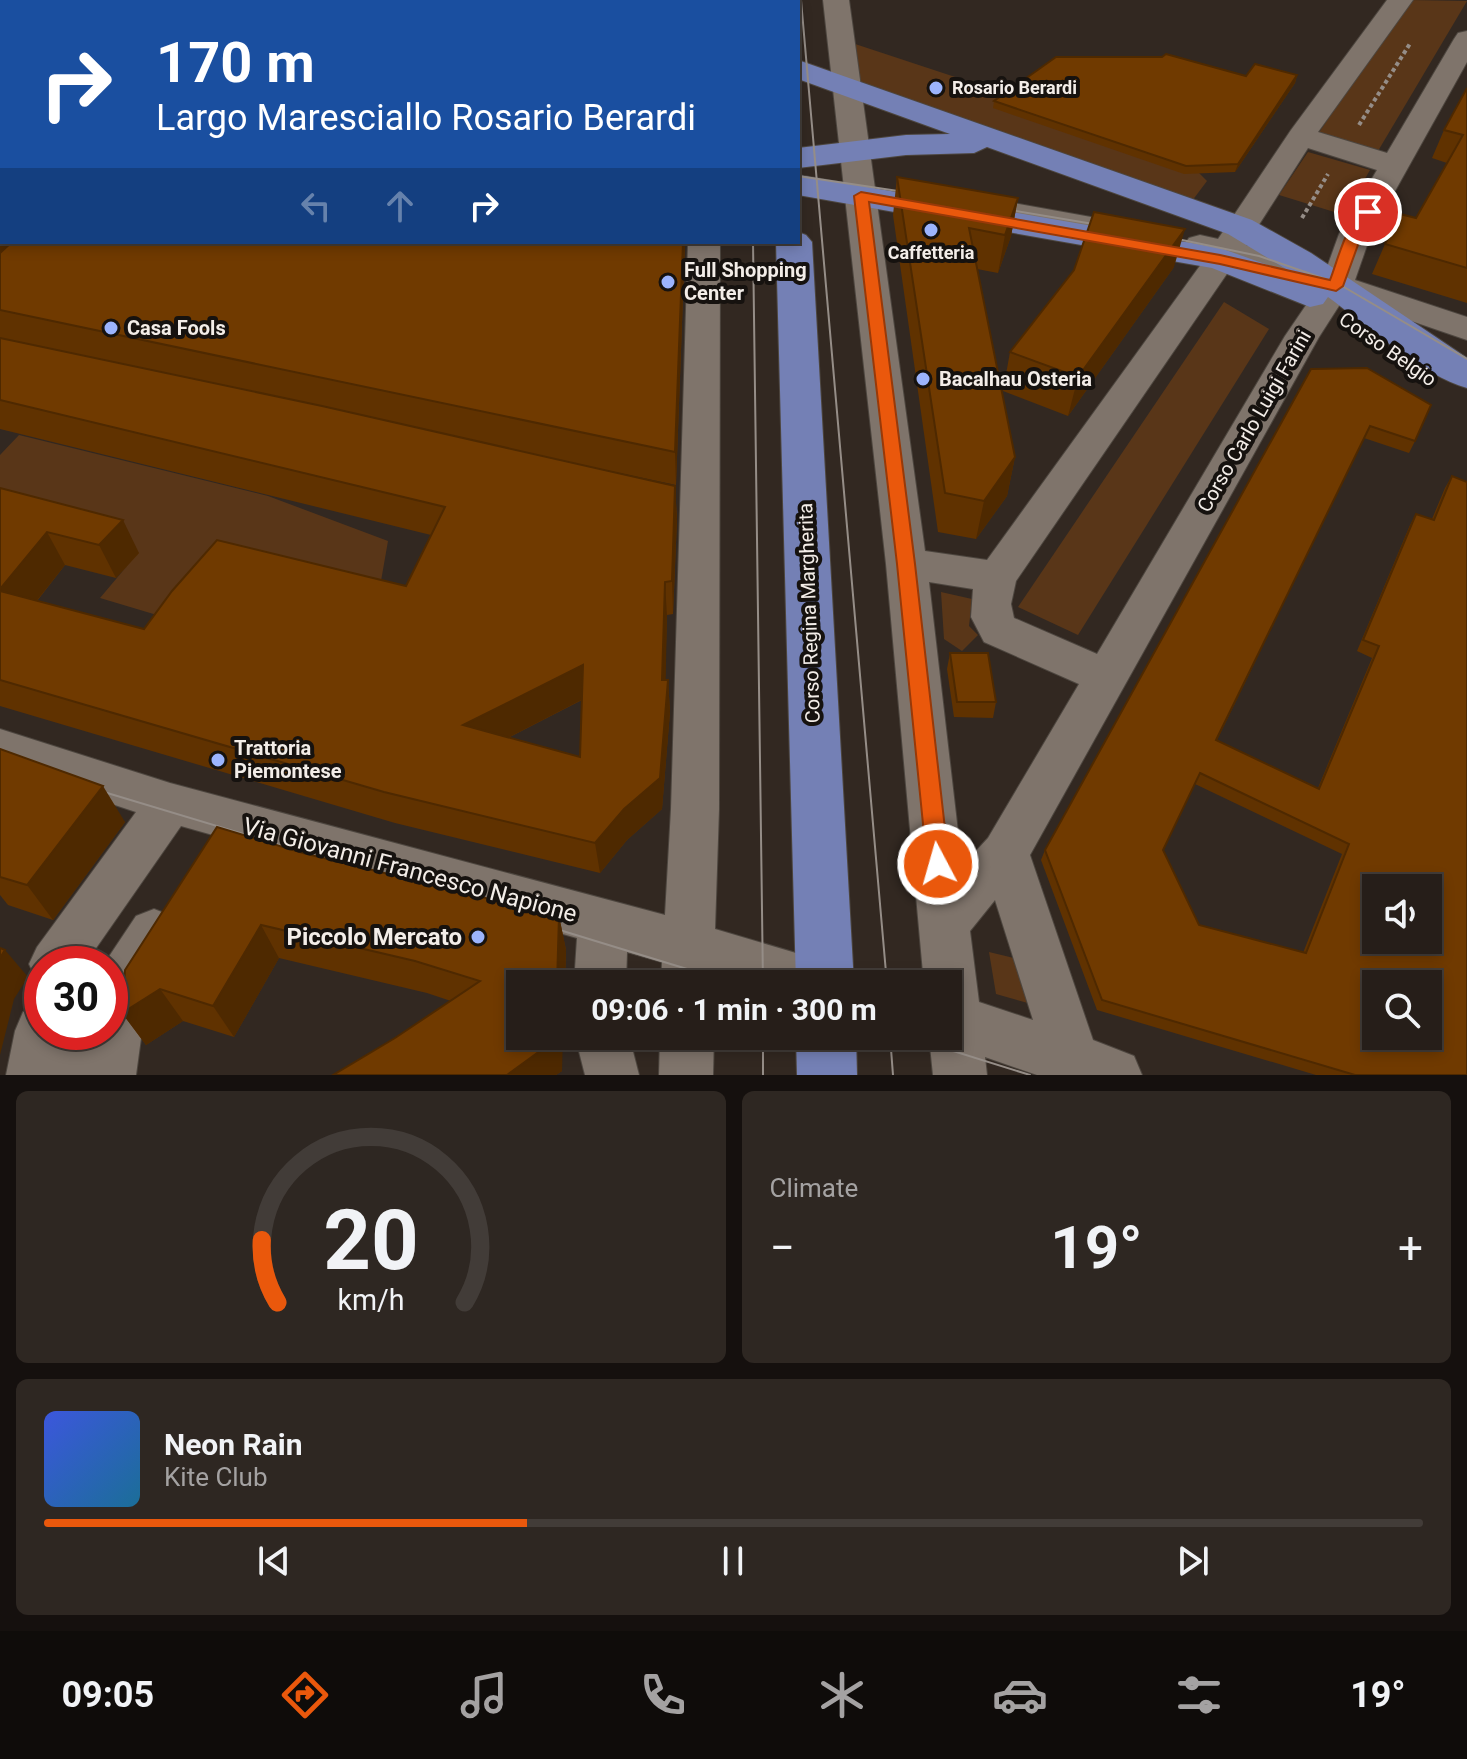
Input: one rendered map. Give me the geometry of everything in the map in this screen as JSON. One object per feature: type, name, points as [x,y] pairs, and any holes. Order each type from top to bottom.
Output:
[{"type":"main road","points":[[800,70],[1020,147],[1228,245]]},
{"type":"main road","points":[[800,158],[942,142],[1020,147]]},
{"type":"main road","points":[[800,182],[1228,245]]},
{"type":"main road","name":"Corso Regina Margherita","points":[[794,244],[823,970]]},
{"type":"main road","name":"Corso Belgio","points":[[1228,245],[1276,279],[1330,295],[1467,375]]},
{"type":"main road","name":"Corso Belgio","points":[[1330,295],[1422,376],[1467,402]]},
{"type":"main road","points":[[826,1050],[827,1075]]},
{"type":"street","points":[[836,0],[906,564],[947,970]]},
{"type":"street","points":[[1108,678],[999,630],[989,616],[990,595],[997,577],[1301,136],[1400,0]]},
{"type":"street","name":"Corso Carlo Luigi Farini","points":[[944,924],[1005,853],[1302,336],[1330,295],[1355,234],[1467,39]]},
{"type":"street","points":[[1301,136],[1396,166]]},
{"type":"street","points":[[688,966],[695,809],[685,504],[704,244]]},
{"type":"street","points":[[1330,295],[1467,329]]},
{"type":"street","points":[[906,564],[997,577]]},
{"type":"street","name":"Via Giovanni Francesco Napione","points":[[0,748],[170,803],[442,876],[603,924],[688,966],[718,970]]},
{"type":"street","points":[[67,946],[170,803]]},
{"type":"street","points":[[39,1050],[36,1075],[110,1070],[123,980],[232,820]]},
{"type":"street","points":[[1005,853],[1084,1070]]},
{"type":"street","points":[[97,903],[180,893]]},
{"type":"street","points":[[601,970],[603,924]]},
{"type":"street","points":[[962,1023],[1084,1070]]},
{"type":"street","points":[[686,1075],[687,1050]]},
{"type":"street","points":[[956,1050],[960,1075]]},
{"type":"path","points":[[1302,218],[1414,37]]},
{"type":"shaded area","points":[[1408,0],[1467,1],[1378,151],[1318,134]]},
{"type":"shaded area","points":[[840,39],[1037,104],[1188,162],[1207,181],[1192,201],[845,88]]},
{"type":"shaded area","points":[[1308,152],[1370,170],[1344,215],[1279,195]]},
{"type":"shaded area","points":[[1224,302],[1269,329],[1078,635],[1018,607]]},
{"type":"shaded area","points":[[19,435],[268,496],[388,541],[381,581],[187,624],[100,598],[138,553],[0,517],[0,455]]},
{"type":"shaded area","points":[[941,592],[972,599],[969,626],[978,635],[962,651],[944,639]]},
{"type":"shaded area","points":[[989,952],[1022,960],[1035,1005],[996,994]]},
{"type":"building","points":[[1166,54],[1246,76],[1255,64],[1297,75],[1238,164],[1186,166],[994,101],[1056,57],[1162,57]]},
{"type":"building","points":[[1467,88],[1467,268],[1385,244],[1400,214],[1416,218],[1463,135],[1444,130]]},
{"type":"building","points":[[897,177],[1018,198],[1005,235],[969,228],[1015,457],[984,501],[945,493]]},
{"type":"building","points":[[1094,212],[1185,229],[1078,377],[1010,352],[1074,270]]},
{"type":"building","points":[[10,244],[683,244],[675,452],[0,310],[0,253]]},
{"type":"building","points":[[0,338],[322,406],[675,486],[672,581],[665,582],[662,680],[668,680],[660,778],[624,809],[595,843],[384,792],[0,680],[0,591],[144,629],[172,591],[217,540],[406,586],[445,507],[0,400]],"holes":[[[583,665],[580,757],[463,725]]]},
{"type":"building","points":[[1367,368],[1431,405],[1415,441],[1370,426],[1216,740],[1319,789],[1379,646],[1363,640],[1416,514],[1434,520],[1452,476],[1467,482],[1467,1075],[1355,1075],[1102,1000],[1045,850],[1311,369]],"holes":[[[1200,773],[1349,844],[1306,953],[1199,925],[1163,850]]]},
{"type":"building","points":[[0,488],[123,520],[99,545],[47,532],[0,589]]},
{"type":"building","points":[[950,653],[988,653],[996,702],[957,702]]},
{"type":"building","points":[[0,749],[103,786],[27,885],[0,877]]},
{"type":"building","points":[[217,827],[303,853],[559,916],[557,970],[506,970],[506,1050],[541,1050],[507,1075],[333,1075],[480,981],[415,961],[261,925],[213,1006],[160,989],[128,1009],[128,965]]},
{"type":"tram line","points":[[801,0],[817,179]]},
{"type":"tram line","points":[[800,176],[817,179]]},
{"type":"tram line","points":[[817,179],[918,194]]},
{"type":"tram line","points":[[817,179],[886,970]]},
{"type":"tram line","points":[[993,207],[1111,227]]},
{"type":"tram line","points":[[1158,235],[1259,256],[1337,283],[1467,359]]},
{"type":"tram line","points":[[753,244],[763,970]]},
{"type":"tram line","points":[[84,786],[333,861]]},
{"type":"tram line","points":[[540,924],[690,970]]},
{"type":"tram line","points":[[763,1050],[763,1075]]},
{"type":"tram line","points":[[891,1050],[893,1075]]},
{"type":"tram line","points":[[950,1050],[1030,1075]]},
{"type":"place","name":"Rosario Berardi","points":[[936,88]]},
{"type":"place","name":"Caffetteria","points":[[931,230]]},
{"type":"place","name":"Full Shopping Center","points":[[668,282]]},
{"type":"place","name":"Casa Fools","points":[[111,328]]},
{"type":"place","name":"Bacalhau Osteria","points":[[923,379]]},
{"type":"place","name":"Trattoria Piemontese","points":[[218,760]]},
{"type":"place","name":"Piccolo Mercato","points":[[478,937]]},
{"type":"route","points":[[938,864],[906,564],[861,196],[1220,259],[1336,286],[1355,234],[1368,212]]}]
